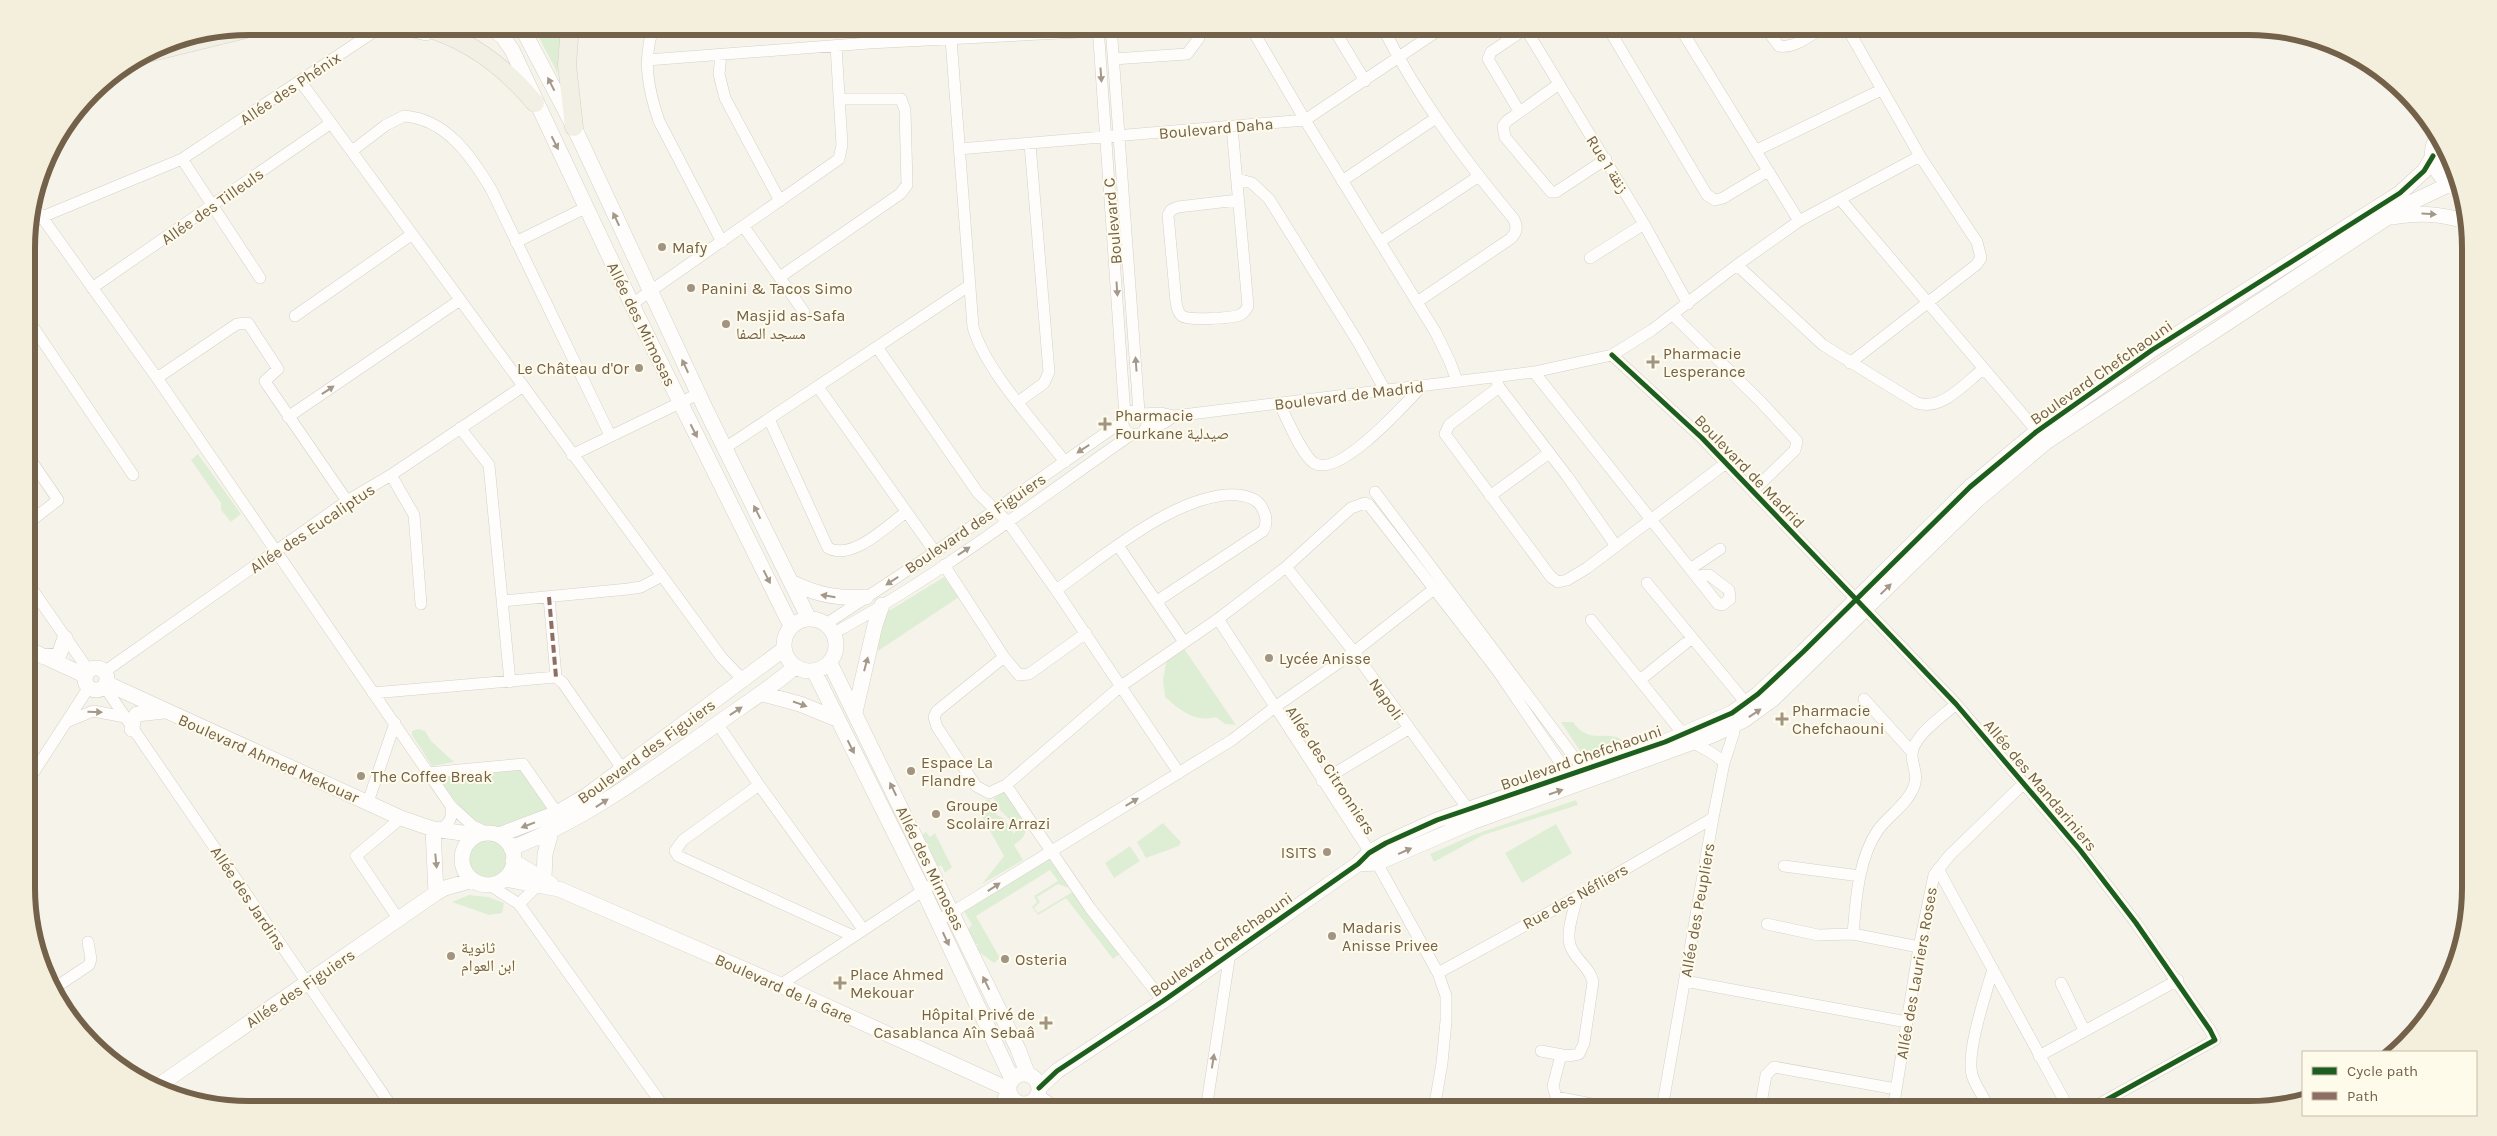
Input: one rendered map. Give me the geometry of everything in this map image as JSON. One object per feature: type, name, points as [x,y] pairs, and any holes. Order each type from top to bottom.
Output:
[{"type":"main road","points":[[446,35],[488,57],[518,83],[538,108]]},
{"type":"main road","points":[[569,35],[567,65],[574,127]]},
{"type":"street","name":"Allée des Phénix","points":[[37,219],[182,159],[301,82],[369,35]]},
{"type":"street","name":"Allée des Phénix","points":[[426,35],[481,62],[538,108]]},
{"type":"street","name":"Allée des Mimosas","points":[[499,35],[508,43],[632,304],[792,626]]},
{"type":"street","name":"Allée des Mimosas","points":[[526,35],[574,127],[698,394],[809,619]]},
{"type":"street","points":[[652,35],[646,60],[648,84],[659,121],[722,242]]},
{"type":"street","points":[[869,35],[869,43]]},
{"type":"street","points":[[950,35],[970,285],[976,336],[987,357],[1018,402],[1065,462]]},
{"type":"street","points":[[646,60],[869,43],[1017,35]]},
{"type":"street","name":"Boulevard C","points":[[1098,35],[1124,419]]},
{"type":"street","name":"Boulevard C","points":[[1112,35],[1141,413]]},
{"type":"street","points":[[1255,35],[1304,120],[1443,346],[1457,381]]},
{"type":"street","points":[[1337,35],[1365,81]]},
{"type":"street","points":[[1386,35],[1398,59],[1436,118],[1479,176],[1514,218],[1517,226],[1516,233],[1417,302]]},
{"type":"street","name":"Boulevard Daha","points":[[959,149],[1304,120],[1432,35]]},
{"type":"street","points":[[1515,35],[1491,52],[1488,59],[1519,111]]},
{"type":"street","name":"Rue 1 زنقة","points":[[1529,35],[1606,159],[1688,304]]},
{"type":"street","points":[[1612,35],[1707,195],[1715,200],[1723,198],[1768,172]]},
{"type":"street","points":[[1684,35],[1757,150],[1768,172],[1799,222]]},
{"type":"street","points":[[1771,35],[1779,46],[1786,47],[1794,45],[1811,35]]},
{"type":"street","points":[[1850,363],[1976,265],[1981,254],[1977,242],[1920,156],[1851,35]]},
{"type":"street","points":[[1113,59],[1187,54],[1199,38]]},
{"type":"street","points":[[632,304],[839,159],[842,145],[836,46]]},
{"type":"street","points":[[721,55],[718,74],[725,98],[780,201]]},
{"type":"street","points":[[301,82],[522,387],[722,658],[744,681]]},
{"type":"street","points":[[1559,84],[1506,121],[1503,131],[1551,192],[1556,192],[1606,159]]},
{"type":"street","points":[[1757,150],[1881,90]]},
{"type":"street","points":[[780,277],[900,194],[907,185],[905,110],[902,99],[840,99]]},
{"type":"street","points":[[352,151],[386,125],[404,116],[414,116],[431,123],[459,144],[476,164],[490,188],[610,436]]},
{"type":"street","points":[[1342,181],[1436,118]]},
{"type":"street","name":"Allée des Tilleuls","points":[[92,288],[331,123]]},
{"type":"street","points":[[1232,127],[1249,297],[1247,310],[1236,316],[1194,319],[1184,317],[1179,313],[1176,302],[1168,215],[1171,210],[1178,207],[1238,200]]},
{"type":"street","points":[[1018,402],[1044,383],[1049,372],[1030,144]]},
{"type":"street","name":"Boulevard Chefchaouni","points":[[2041,437],[2152,350],[2400,193],[2424,171],[2433,156],[2435,145]]},
{"type":"street","name":"Boulevard de Madrid","points":[[1141,413],[1174,416],[1477,378],[1497,382],[1612,355],[1673,315],[1737,265],[1799,222],[1920,156]]},
{"type":"street","name":"Boulevard Chefchaouni","points":[[2433,156],[2438,174],[2452,184]]},
{"type":"street","points":[[182,159],[260,278]]},
{"type":"street","points":[[1380,241],[1479,176]]},
{"type":"street","points":[[1237,179],[1252,183],[1270,199],[1358,342],[1385,390]]},
{"type":"street","name":"Boulevard Chefchaouni","points":[[1031,1097],[1057,1071],[1163,1001],[1358,864],[1466,825],[1687,739],[1773,699],[1970,487],[2041,437],[2408,204],[2453,187]]},
{"type":"street","points":[[1840,199],[1982,370],[2041,437]]},
{"type":"street","points":[[516,242],[587,207]]},
{"type":"street","points":[[38,212],[157,378],[451,806],[473,826],[488,834],[512,855],[504,879],[488,884]]},
{"type":"street","points":[[2388,218],[2423,213],[2440,214],[2460,219]]},
{"type":"street","points":[[1590,258],[1644,224]]},
{"type":"street","points":[[744,227],[804,312]]},
{"type":"street","points":[[295,316],[411,235]]},
{"type":"street","points":[[1737,265],[1823,345],[1917,403],[1928,405],[1943,400],[1982,370]]},
{"type":"street","points":[[725,448],[970,285]]},
{"type":"street","points":[[288,417],[460,300]]},
{"type":"street","points":[[1673,315],[1748,389],[1797,441],[1795,450],[1753,491]]},
{"type":"street","points":[[157,378],[238,324],[248,324],[277,367],[276,372],[265,381],[288,417],[348,501]]},
{"type":"street","points":[[35,330],[134,475]]},
{"type":"street","points":[[877,347],[970,482],[985,501],[1008,522],[1086,633],[1179,773]]},
{"type":"street","name":"Boulevard de Madrid","points":[[1612,355],[1654,392],[1726,463],[1861,604]]},
{"type":"street","points":[[1534,372],[1694,572],[1720,549]]},
{"type":"street","points":[[1477,378],[1483,399]]},
{"type":"street","points":[[1616,546],[1497,382],[1483,399],[1449,424],[1445,434],[1551,577],[1558,582],[1570,578],[1616,546],[1726,463]]},
{"type":"street","points":[[1279,403],[1310,459],[1321,466],[1328,465],[1344,457],[1368,439],[1423,385]]},
{"type":"street","name":"Allée des Eucaliptus","points":[[35,771],[96,679],[348,501],[391,475],[522,387]]},
{"type":"street","points":[[818,387],[935,552]]},
{"type":"street","points":[[572,455],[698,394]]},
{"type":"street","points":[[1132,412],[1141,413],[1146,421],[1145,429],[1139,434],[1132,434],[1125,429],[1124,419],[1132,412]]},
{"type":"street","name":"Boulevard de Madrid","points":[[1145,429],[1164,423],[1174,416]]},
{"type":"street","points":[[769,419],[828,548],[838,552],[852,550],[906,512]]},
{"type":"street","name":"Boulevard des Figuiers","points":[[830,629],[866,597],[935,552],[1124,419]]},
{"type":"street","points":[[460,428],[489,464],[510,682]]},
{"type":"street","name":"Boulevard des Figuiers","points":[[830,629],[882,605],[944,565],[1132,434]]},
{"type":"street","points":[[1490,496],[1549,453]]},
{"type":"street","points":[[35,466],[58,500],[35,518]]},
{"type":"street","points":[[391,475],[414,515],[421,604]]},
{"type":"street","points":[[1375,492],[1583,769]]},
{"type":"street","points":[[1056,590],[1158,520],[1202,499],[1240,495],[1248,496],[1260,504],[1266,516],[1263,531],[1157,601]]},
{"type":"street","points":[[1004,657],[937,711],[934,717],[937,727],[976,786],[989,793],[1006,785],[1121,686],[1218,619],[1286,567],[1351,508],[1365,503],[1369,505],[1497,670],[1568,774]]},
{"type":"street","points":[[1118,547],[1184,642]]},
{"type":"street","points":[[944,565],[1016,673],[1024,676],[1086,633]]},
{"type":"street","name":"Napoli","points":[[1286,567],[1354,652],[1408,729],[1468,809]]},
{"type":"street","points":[[503,601],[641,587],[662,576]]},
{"type":"street","points":[[793,584],[826,596],[866,597]]},
{"type":"street","points":[[1648,584],[1746,703]]},
{"type":"street","points":[[938,921],[1232,740],[1275,707],[1354,652],[1434,589]]},
{"type":"street","name":"Allée des Jardins","points":[[35,593],[65,638],[128,723],[388,1101]]},
{"type":"street","points":[[549,597],[556,677],[563,683],[623,770]]},
{"type":"street","name":"Boulevard Chefchaouni","points":[[1733,719],[1746,703],[1861,604]]},
{"type":"street","name":"Allée des Mandariniers","points":[[1861,604],[1956,704],[2091,865],[2178,980],[2215,1040],[2104,1101]]},
{"type":"street","points":[[855,712],[875,625],[882,605]]},
{"type":"street","points":[[809,619],[830,629],[837,649],[830,663],[814,672],[795,667],[786,656],[784,649],[784,641],[792,626],[809,619]]},
{"type":"street","name":"Allée des Citronniers","points":[[1218,619],[1373,858],[1438,973],[1446,996],[1446,1021],[1442,1064],[1436,1101]]},
{"type":"street","points":[[1591,620],[1687,739],[1710,750],[1724,763]]},
{"type":"street","points":[[44,657],[59,655],[65,638]]},
{"type":"street","points":[[1640,680],[1692,638]]},
{"type":"street","name":"Boulevard des Figuiers","points":[[488,834],[557,814],[623,770],[744,681],[784,649]]},
{"type":"street","name":"Boulevard Ahmed Mekouar","points":[[35,653],[402,818],[433,829],[488,834]]},
{"type":"street","name":"Allée des Mimosas","points":[[830,663],[1016,1044],[1031,1097]]},
{"type":"street","name":"Boulevard des Figuiers","points":[[512,855],[620,792],[717,723],[763,694],[795,667]]},
{"type":"street","name":"Allée des Mimosas","points":[[814,672],[938,921],[1010,1086]]},
{"type":"street","points":[[373,693],[556,677]]},
{"type":"street","points":[[763,694],[800,704],[836,719]]},
{"type":"street","points":[[1853,934],[1860,876],[1874,838],[1914,788],[1916,776],[1912,752],[1864,700]]},
{"type":"street","points":[[1912,752],[1919,737],[1956,704]]},
{"type":"street","points":[[67,722],[93,711],[128,723],[137,714],[165,711]]},
{"type":"street","name":"Allée des Peupliers","points":[[1663,1101],[1713,818],[1733,719]]},
{"type":"street","points":[[368,802],[395,723]]},
{"type":"street","points":[[717,723],[759,785],[863,929]]},
{"type":"street","points":[[1322,781],[1408,729]]},
{"type":"street","name":"Boulevard Chefchaouni","points":[[1373,858],[1420,827],[1583,769],[1687,739]]},
{"type":"street","points":[[428,772],[523,764],[557,814]]},
{"type":"street","name":"Allée des Lauriers Roses","points":[[1894,1101],[1919,947],[1933,881],[1938,869],[2024,783]]},
{"type":"street","points":[[759,785],[682,840],[675,851],[678,856],[853,936]]},
{"type":"street","points":[[1006,785],[1098,919],[1163,1001]]},
{"type":"street","points":[[440,891],[433,829],[440,828],[451,820],[451,806]]},
{"type":"street","points":[[399,920],[356,856],[402,818]]},
{"type":"street","name":"Rue des Néfliers","points":[[1438,973],[1577,897],[1713,818]]},
{"type":"street","name":"Boulevard Ahmed Mekouar","points":[[433,829],[462,859]]},
{"type":"street","points":[[519,904],[542,881],[545,854],[551,832]]},
{"type":"street","points":[[488,834],[467,843],[462,859],[466,872],[473,880],[488,884],[519,904],[660,1101]]},
{"type":"street","name":"Boulevard de la Gare","points":[[512,855],[542,881],[558,889],[1010,1086]]},
{"type":"street","name":"Allée des Figuiers","points":[[440,891],[462,859]]},
{"type":"street","points":[[1784,866],[1860,876]]},
{"type":"street","points":[[1938,869],[2064,1101]]},
{"type":"street","name":"Boulevard de la Gare","points":[[504,879],[542,881]]},
{"type":"street","name":"Allée des Figuiers","points":[[162,1083],[440,891],[473,880]]},
{"type":"street","points":[[780,985],[937,881]]},
{"type":"street","points":[[1541,1051],[1561,1056],[1572,1056],[1581,1051],[1593,986],[1591,975],[1570,944],[1570,930],[1577,897]]},
{"type":"street","points":[[1767,924],[1818,935],[1853,934],[1919,947]]},
{"type":"street","points":[[59,985],[90,965],[92,959],[88,942]]},
{"type":"street","points":[[1207,1101],[1230,953]]},
{"type":"street","points":[[1985,1101],[1977,1086],[1971,1065],[1982,1009],[1993,969]]},
{"type":"street","points":[[2039,1056],[2178,980]]},
{"type":"street","points":[[1685,981],[1907,1022]]},
{"type":"street","points":[[2061,983],[2084,1030]]},
{"type":"street","points":[[1561,1056],[1553,1086],[1556,1097],[1576,1101]]},
{"type":"street","points":[[1761,1101],[1766,1075],[1774,1067],[1896,1089]]},
{"type":"street","points":[[1004,1101],[1010,1086],[1020,1075],[1031,1097],[1014,1101],[1010,1086]]},
{"type":"green space","points":[[538,35],[564,35],[557,74]]},
{"type":"green space","points":[[198,454],[241,514],[231,522],[221,510],[221,503],[191,460]]},
{"type":"green space","points":[[944,577],[959,597],[878,651],[878,635],[887,612]]},
{"type":"green space","points":[[1183,647],[1236,725],[1225,724],[1216,717],[1195,717],[1177,707],[1165,697],[1163,680],[1167,657]]},
{"type":"green space","points":[[1561,722],[1573,722],[1581,731],[1590,735],[1619,738],[1624,742],[1627,749],[1589,758],[1582,754]]},
{"type":"green space","points":[[418,729],[425,731],[431,741],[454,762],[432,766],[412,735],[412,731]]},
{"type":"green space","points":[[1555,764],[1563,770],[1526,783],[1519,775]]},
{"type":"green space","points":[[522,766],[550,811],[510,828],[486,826],[476,820],[459,805],[438,776]]},
{"type":"green space","points":[[1003,792],[1015,804],[1025,824],[1024,835],[1014,845],[1023,860],[982,884],[1004,856],[976,806],[989,799],[997,815],[1003,818],[1014,834],[1017,827],[996,806],[994,798]]},
{"type":"green space","points":[[1576,800],[1578,805],[1483,835],[1434,862],[1430,854],[1473,835]]},
{"type":"green space","points":[[1163,823],[1181,842],[1179,846],[1146,858],[1137,842]]},
{"type":"green space","points":[[1556,824],[1572,853],[1522,883],[1505,853]]},
{"type":"green space","points":[[926,832],[930,837],[935,833],[952,867],[945,873],[942,866],[933,866],[928,844],[921,839]]},
{"type":"green space","points":[[493,838],[500,841],[506,847],[509,858],[508,866],[500,875],[493,878],[485,878],[478,875],[470,866],[469,854],[472,847],[481,839]]},
{"type":"green space","points":[[1130,846],[1140,861],[1114,878],[1105,863]]},
{"type":"green space","points":[[1050,858],[1069,888],[1058,884],[1037,897],[1040,902],[1034,908],[1038,913],[1074,891],[1121,953],[1113,959],[1066,898],[1038,915],[1032,907],[1037,902],[1034,896],[1058,881],[1050,870],[976,916],[1000,958],[994,963],[978,951],[977,944],[972,941],[967,930],[972,925],[964,911]]},
{"type":"green space","points":[[469,895],[488,897],[504,903],[502,913],[489,915],[452,902]]},
{"type":"marked path","points":[[549,597],[556,677]]},
{"type":"cycle path","points":[[1039,1088],[1057,1071],[1163,1001],[1358,864],[1369,853],[1386,843],[1437,820],[1665,742],[1732,713],[1758,694],[1803,652],[1970,487],[2036,432],[2152,350],[2400,193],[2424,171],[2433,156]]},
{"type":"cycle path","points":[[1612,355],[1702,438],[1956,704],[2080,850],[2136,923],[2210,1030],[2215,1040],[2104,1101]]},
{"type":"place","name":"Mafy","points":[[662,247]]},
{"type":"place","name":"Panini & Tacos Simo","points":[[691,288]]},
{"type":"place","name":"Masjid as-Safa مسجد الصفا","points":[[726,324]]},
{"type":"place","name":"Pharmacie Lesperance","points":[[1653,362]]},
{"type":"place","name":"Le Château d'Or","points":[[639,368]]},
{"type":"place","name":"Pharmacie Fourkane صيدلية","points":[[1105,424]]},
{"type":"place","name":"Lycée Anisse","points":[[1269,658]]},
{"type":"place","name":"Pharmacie Chefchaouni","points":[[1782,719]]},
{"type":"place","name":"Espace La Flandre","points":[[911,771]]},
{"type":"place","name":"The Coffee Break","points":[[361,776]]},
{"type":"place","name":"Groupe Scolaire Arrazi","points":[[936,814]]},
{"type":"place","name":"ISITS","points":[[1327,852]]},
{"type":"place","name":"Madaris Anisse Privee","points":[[1332,936]]},
{"type":"place","name":"ثانوية ابن العوام","points":[[451,956]]},
{"type":"place","name":"Osteria","points":[[1005,959]]},
{"type":"place","name":"Place Ahmed Mekouar","points":[[840,983]]},
{"type":"place","name":"Hôpital Privé de Casablanca Aîn Sebaâ","points":[[1046,1023]]}]
